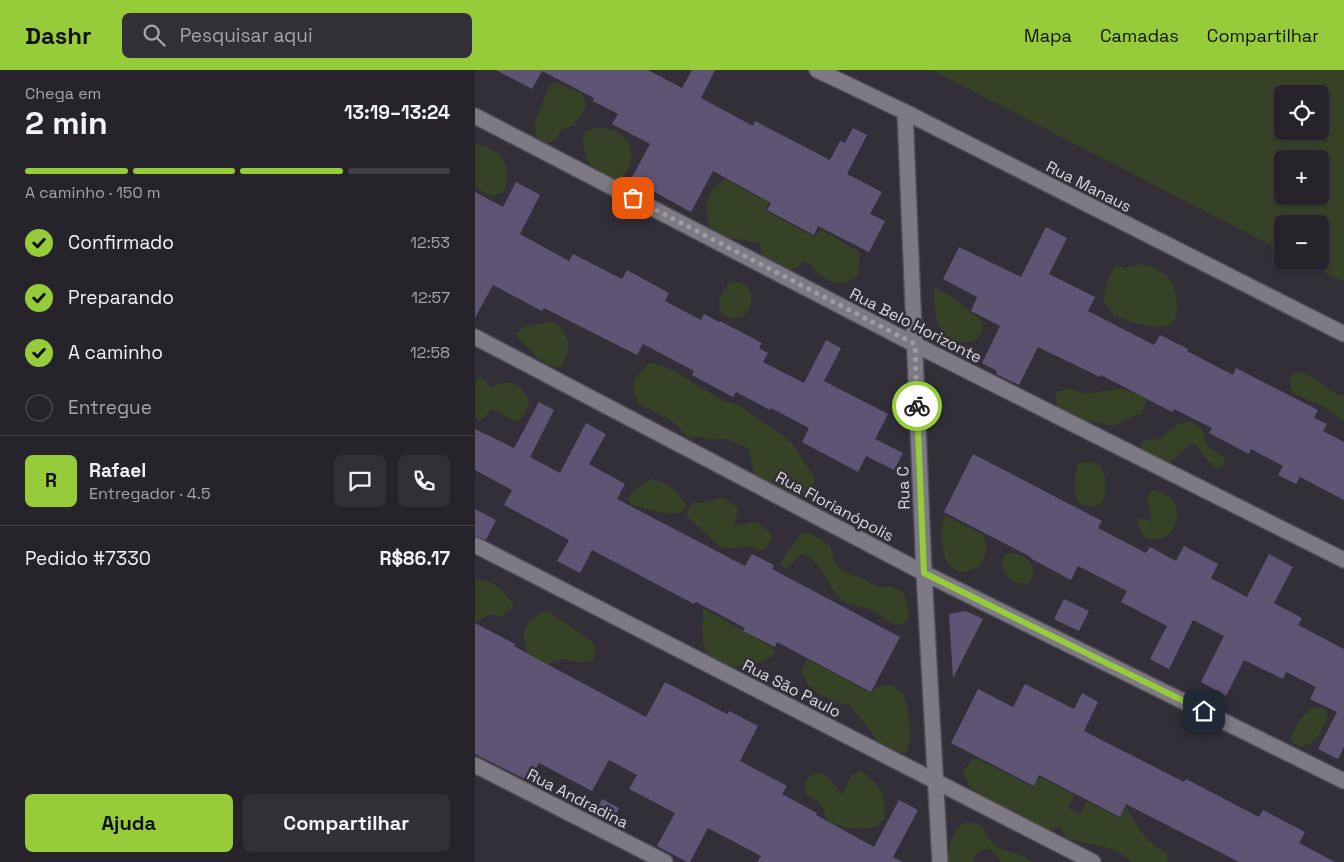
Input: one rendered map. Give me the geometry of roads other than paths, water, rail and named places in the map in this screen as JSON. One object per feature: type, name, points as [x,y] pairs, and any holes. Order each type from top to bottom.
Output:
[{"type":"street","name":"Rua Manaus","points":[[817,70],[905,112],[1344,334]]},
{"type":"street","name":"Rua C","points":[[905,112],[924,573],[940,862]]},
{"type":"street","name":"Rua Belo Horizonte","points":[[475,116],[915,344],[1344,560]]},
{"type":"street","name":"Rua Florianópolis","points":[[475,337],[924,573],[1344,780]]},
{"type":"street","name":"Rua São Paulo","points":[[475,545],[1093,862]]},
{"type":"street","name":"Rua Andradina","points":[[475,765],[665,862]]}]
